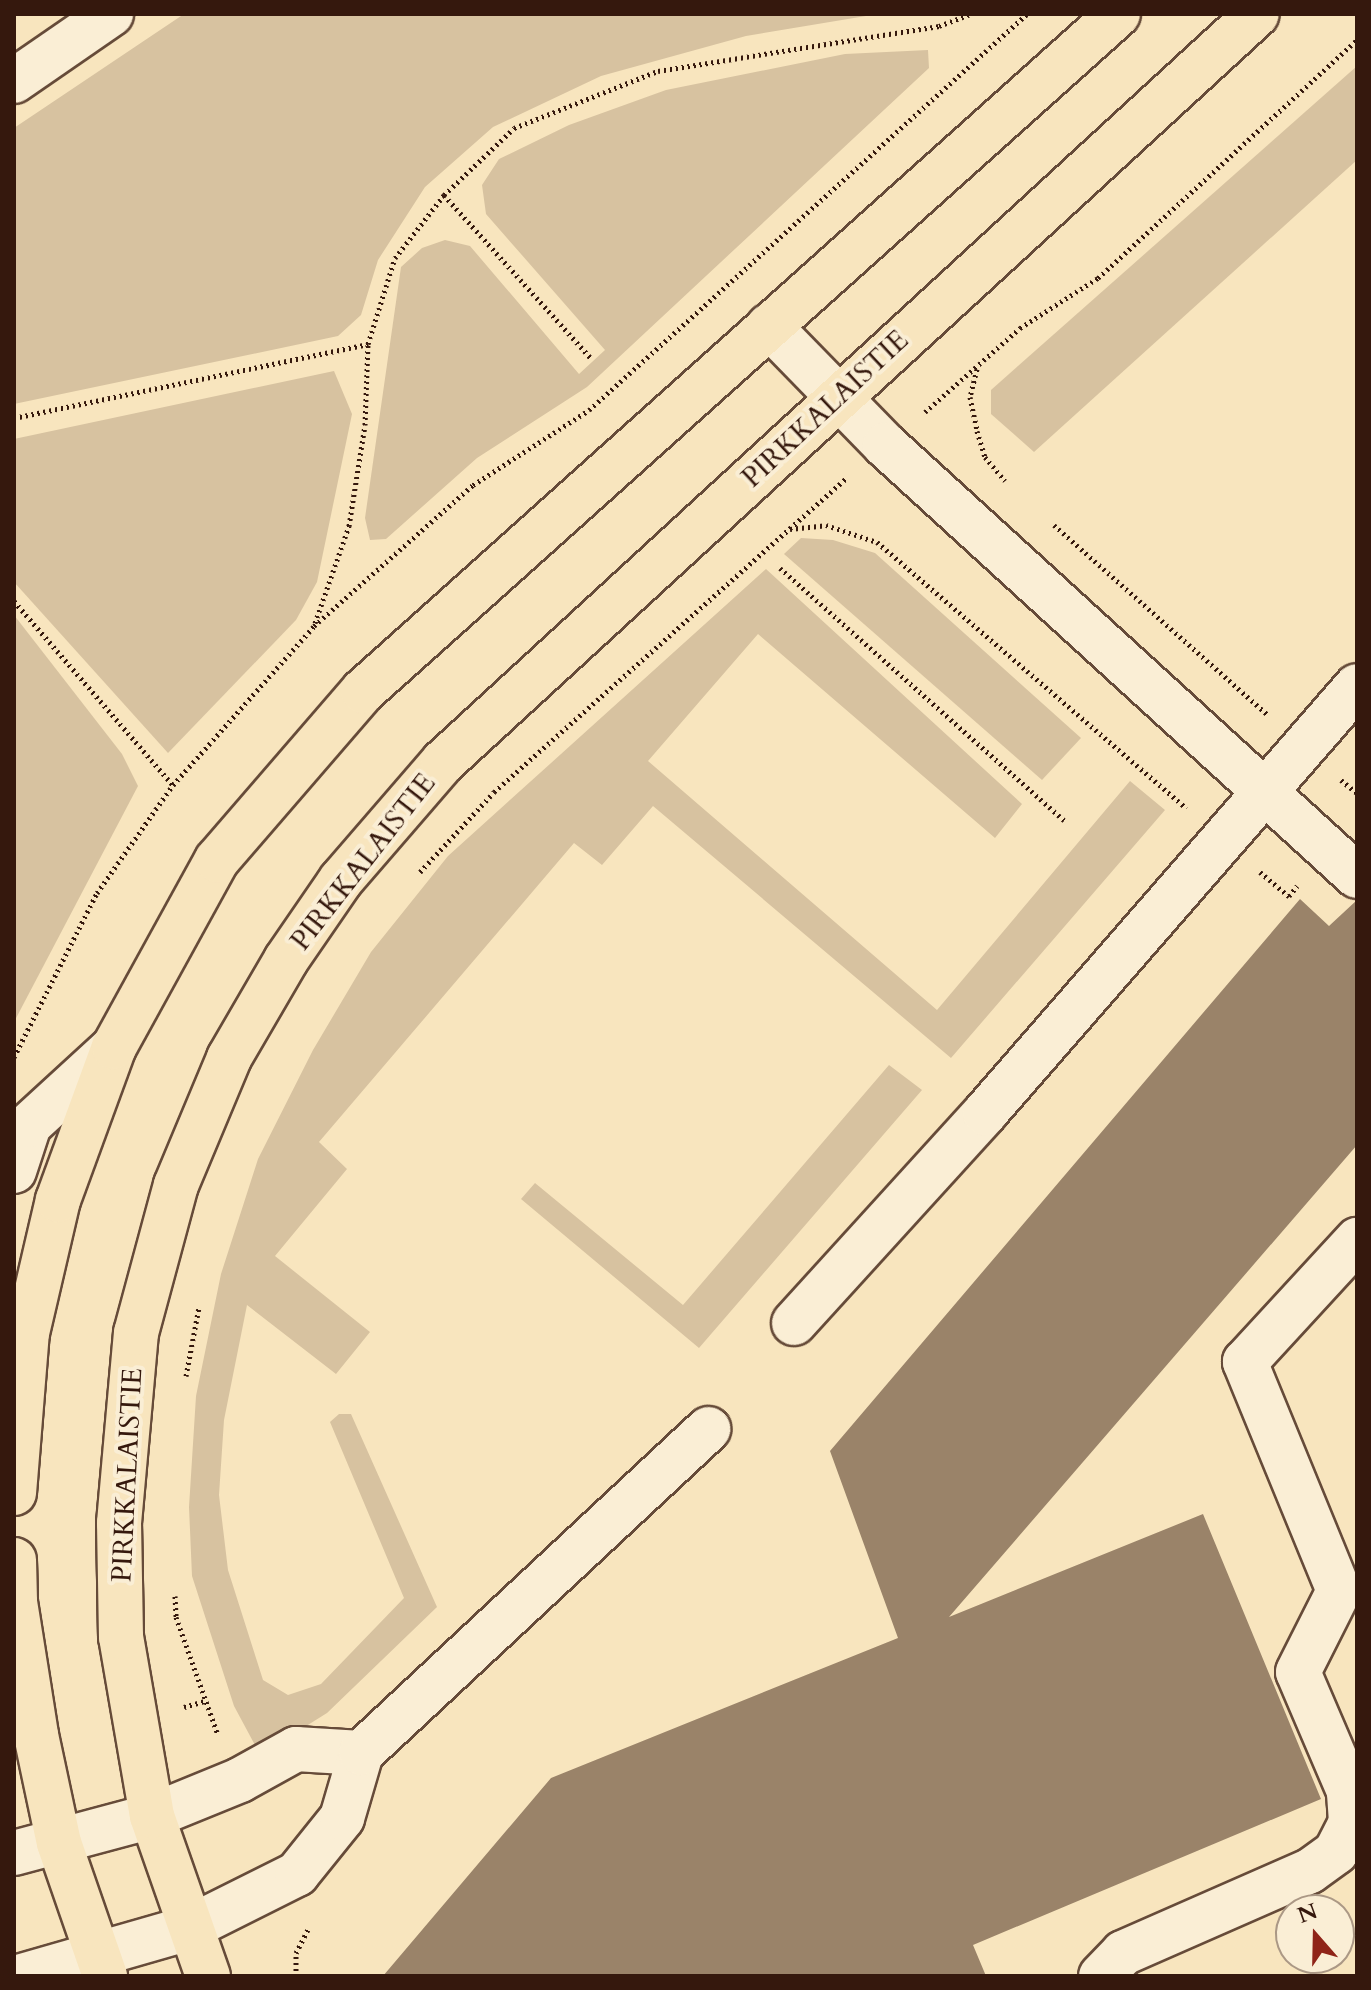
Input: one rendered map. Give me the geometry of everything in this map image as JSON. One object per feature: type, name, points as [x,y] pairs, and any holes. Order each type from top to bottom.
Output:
[{"type":"main road","points":[[14,1493],[27,1333],[58,1200],[114,1047],[217,860],[305,754],[430,629],[1118,14]]},
{"type":"main road","name":"PIRKKALAISTIE","points":[[208,1976],[152,1816],[121,1637],[122,1457],[136,1333],[158,1247],[176,1185],[229,1058],[286,960],[341,880],[433,773],[836,397],[1257,14]]},
{"type":"main road","points":[[14,1560],[26,1676],[59,1843],[102,1967]]},
{"type":"street","points":[[14,81],[111,14]]},
{"type":"street","points":[[769,326],[885,445],[1172,703],[1265,794],[1342,863]]},
{"type":"street","points":[[794,1323],[1224,841],[1357,686]]},
{"type":"street","points":[[14,1171],[29,1125],[114,1047]]},
{"type":"street","points":[[1101,1976],[1123,1953],[1310,1871],[1336,1852],[1351,1822],[1349,1791],[1298,1672],[1339,1591],[1245,1362],[1357,1240]]},
{"type":"street","points":[[22,1976],[102,1967],[297,1874],[342,1818],[361,1753],[708,1429]]},
{"type":"street","points":[[14,1853],[152,1816],[240,1780],[296,1749],[361,1753]]},
{"type":"path","points":[[314,626],[349,526],[365,425],[368,344],[395,258],[444,195],[514,128],[658,71],[939,26],[971,14]]},
{"type":"path","points":[[14,1057],[97,893],[173,785],[314,626],[473,485],[589,410],[1027,14]]},
{"type":"path","points":[[411,882],[494,792],[1020,328],[1098,278],[1357,40]]},
{"type":"path","points":[[444,195],[591,358]]},
{"type":"path","points":[[14,418],[368,344]]},
{"type":"path","points":[[977,368],[970,397],[985,457],[1018,493]]},
{"type":"path","points":[[1041,514],[1357,793]]},
{"type":"path","points":[[789,530],[826,525],[877,542],[1289,896],[1342,863]]},
{"type":"path","points":[[780,568],[1064,820]]},
{"type":"path","points":[[14,601],[173,785]]},
{"type":"path","points":[[185,1381],[200,1304]]},
{"type":"path","points":[[174,1587],[176,1617],[223,1749],[240,1780]]},
{"type":"path","points":[[296,1976],[296,1953],[314,1916],[297,1874]]},
{"type":"shaded area","points":[[184,14],[878,14],[746,36],[601,76],[493,127],[425,187],[378,260],[361,315],[338,336],[14,404],[14,128]]},
{"type":"shaded area","points":[[928,50],[929,68],[587,387],[477,458],[386,539],[370,540],[365,518],[401,267],[422,248],[445,240],[470,246],[579,374],[605,350],[486,214],[482,185],[499,159],[569,125],[666,90],[845,54]]},
{"type":"shaded area","points":[[1357,66],[1357,160],[1034,452],[991,414],[991,390]]},
{"type":"shaded area","points":[[334,371],[352,414],[317,582],[296,620],[168,753],[14,582],[14,439]]},
{"type":"shaded area","points":[[801,538],[833,540],[875,553],[1081,738],[1042,780],[784,554]]},
{"type":"shaded area","points":[[766,569],[1022,804],[995,838],[758,634],[648,761],[937,1010],[1130,781],[1165,810],[951,1058],[653,806],[602,865],[574,843],[319,1142],[347,1169],[275,1256],[370,1332],[336,1374],[247,1305],[224,1420],[219,1495],[228,1570],[263,1680],[288,1695],[321,1684],[404,1598],[330,1422],[339,1414],[351,1414],[437,1607],[327,1713],[287,1738],[256,1747],[234,1706],[192,1576],[189,1507],[196,1396],[221,1274],[258,1159],[313,1050],[371,952],[448,856]]},
{"type":"shaded area","points":[[14,615],[122,754],[138,786],[14,1022]]},
{"type":"shaded area","points":[[889,1065],[922,1090],[699,1348],[521,1199],[535,1183],[683,1305]]},
{"type":"building","points":[[1300,899],[1329,926],[1357,900],[1357,1145],[949,1617],[1203,1514],[1321,1799],[973,1945],[986,1976],[383,1976],[551,1778],[898,1638],[830,1451]]}]
